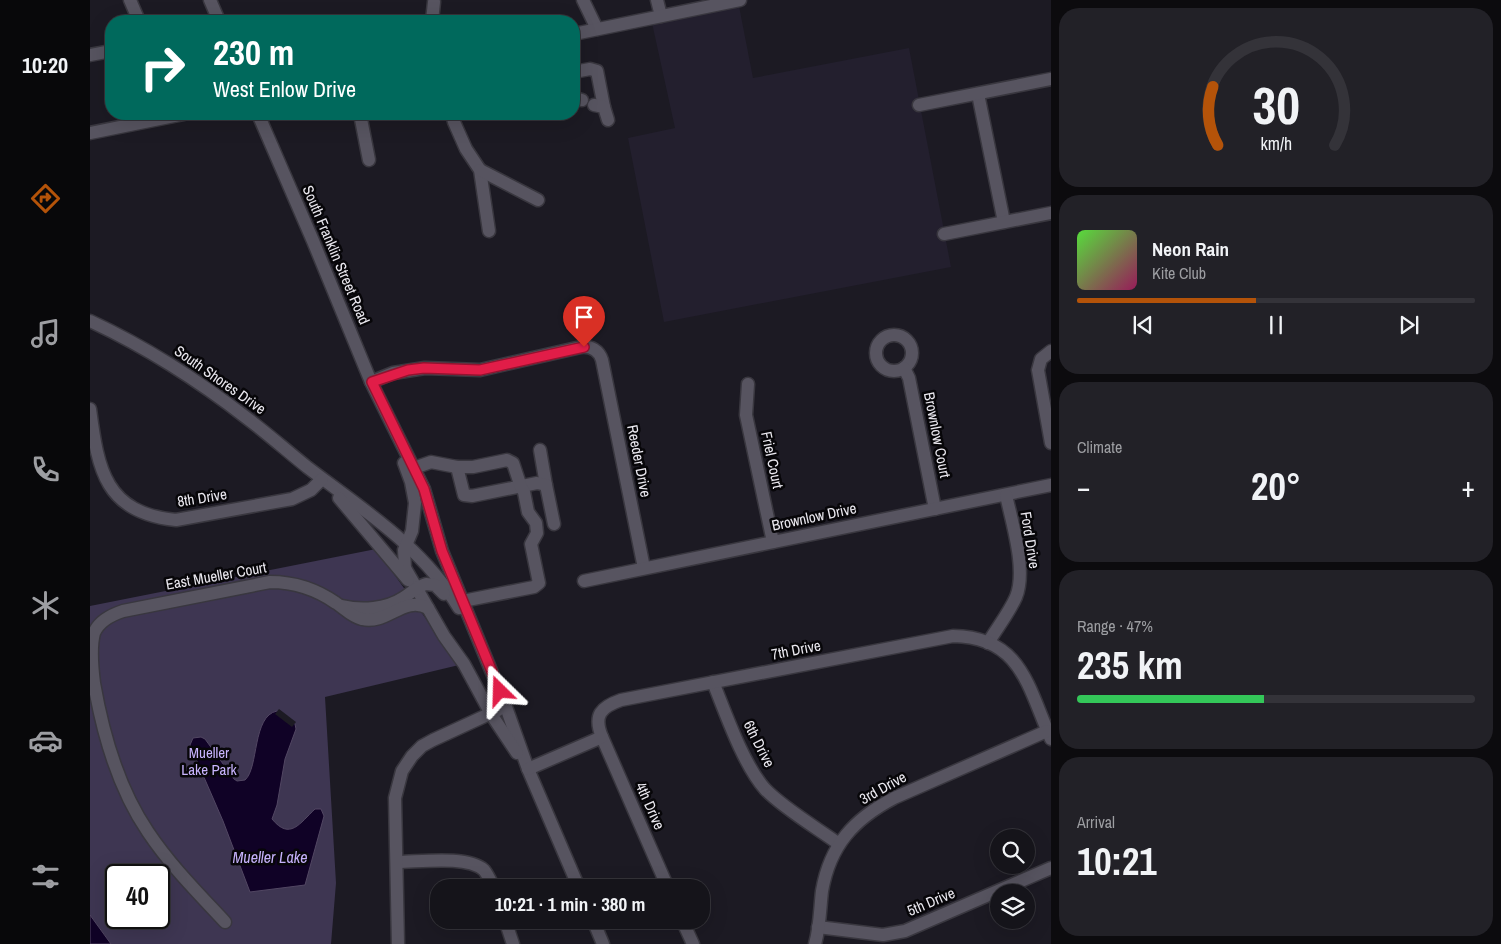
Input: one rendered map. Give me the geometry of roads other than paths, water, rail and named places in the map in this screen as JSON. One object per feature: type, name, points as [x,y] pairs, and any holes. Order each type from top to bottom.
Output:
[{"type":"street","points":[[130,0],[137,15]]},
{"type":"street","points":[[210,0],[216,15]]},
{"type":"street","points":[[583,0],[596,29]]},
{"type":"street","points":[[658,0],[661,16]]},
{"type":"street","points":[[580,33],[740,0]]},
{"type":"street","points":[[433,15],[434,2]]},
{"type":"street","points":[[90,55],[105,52]]},
{"type":"street","points":[[580,71],[597,71],[588,102],[608,120]]},
{"type":"street","points":[[919,105],[1051,79]]},
{"type":"street","points":[[978,94],[1004,222]]},
{"type":"street","points":[[90,134],[156,120]]},
{"type":"street","name":"South Franklin Street Road","points":[[261,120],[372,382],[429,503],[442,551],[506,707],[528,769],[575,879]]},
{"type":"street","points":[[361,120],[369,160]]},
{"type":"street","points":[[454,120],[466,149],[480,170],[488,231]]},
{"type":"street","points":[[480,170],[538,200]]},
{"type":"street","points":[[944,234],[1051,213]]},
{"type":"street","name":"South Shores Drive","points":[[90,321],[120,335],[165,361],[247,418],[388,528],[426,562],[447,589],[481,644]]},
{"type":"street","name":"Reeder Drive","points":[[372,382],[408,370],[424,368],[480,370],[584,347],[596,350],[602,360],[644,568]]},
{"type":"street","points":[[1051,351],[1041,359],[1038,370],[1051,443]]},
{"type":"street","name":"Brownlow Court","points":[[904,368],[909,378],[935,509]]},
{"type":"street","name":"Friel Court","points":[[748,384],[746,415],[773,542]]},
{"type":"street","name":"8th Drive","points":[[90,409],[98,460],[104,477],[113,492],[126,504],[159,518],[176,520],[292,499],[312,490],[322,478]]},
{"type":"street","name":"South Franklin Street Road","points":[[384,409],[412,487],[415,503],[413,524],[404,550],[404,562],[409,576],[444,636],[464,664],[491,714],[528,769]]},
{"type":"street","points":[[540,450],[554,524]]},
{"type":"street","points":[[414,468],[431,462],[457,467],[473,467],[507,460],[513,463],[520,487],[524,492],[528,512],[536,523],[537,533],[531,544],[539,583],[534,587],[463,601]]},
{"type":"street","points":[[457,467],[464,495],[472,496],[537,483],[546,485]]},
{"type":"street","name":"South Shores Drive","points":[[322,478],[416,589]]},
{"type":"street","name":"Brownlow Drive","points":[[584,581],[1051,485]]},
{"type":"street","name":"Ford Drive","points":[[988,643],[1014,602],[1020,580],[1020,567],[1006,495]]},
{"type":"street","points":[[388,528],[403,532],[413,524]]},
{"type":"street","name":"East Mueller Court","points":[[225,922],[181,875],[156,844],[139,818],[121,780],[106,737],[93,674],[91,646],[94,632],[110,616],[123,611],[261,582],[278,582],[303,586],[323,594],[357,618],[368,620],[386,617],[410,604],[419,604],[428,608]]},
{"type":"street","points":[[416,589],[426,584],[439,588],[481,644]]},
{"type":"street","name":"East Mueller Court","points":[[340,606],[355,608],[384,606],[402,599],[416,589]]},
{"type":"street","name":"7th Drive","points":[[602,737],[598,721],[602,710],[606,706],[628,698],[953,636],[968,637],[988,643],[1011,658],[1020,669],[1049,735]]},
{"type":"street","name":"6th Drive","points":[[713,682],[749,766],[764,787],[839,844]]},
{"type":"street","points":[[398,944],[396,798],[399,780],[407,762],[422,746],[506,707]]},
{"type":"street","name":"3rd Drive","points":[[815,944],[827,871],[839,844],[858,822],[881,805],[1049,735]]},
{"type":"street","points":[[528,769],[602,737]]},
{"type":"street","name":"4th Drive","points":[[602,737],[664,879]]},
{"type":"street","points":[[398,862],[453,861],[469,863],[482,869],[488,879]]},
{"type":"street","name":"5th Drive","points":[[818,927],[883,935],[905,931],[1051,868]]},
{"type":"street","points":[[508,929],[514,944]]},
{"type":"street","points":[[597,929],[603,944]]},
{"type":"street","points":[[686,929],[692,944]]},
{"type":"water","name":"Mueller Lake","points":[[277,711],[295,724],[296,729],[285,759],[277,805],[272,819],[284,829],[290,829],[300,824],[315,809],[321,809],[324,816],[305,885],[250,892],[223,821],[190,745],[193,738],[201,737],[205,739],[234,779],[237,781],[245,780],[252,765],[263,722],[269,715]]},
{"type":"water","points":[[90,915],[111,944],[90,944]]},
{"type":"park label","name":"Mueller Lake Park","points":[[209,762]]}]
